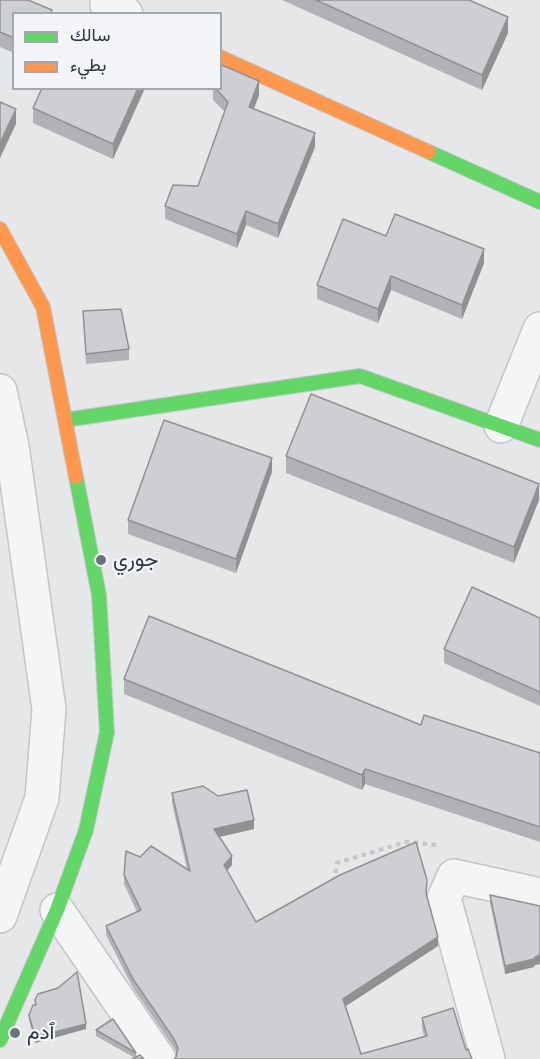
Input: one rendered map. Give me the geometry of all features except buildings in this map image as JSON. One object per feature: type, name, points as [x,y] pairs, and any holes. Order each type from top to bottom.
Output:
[{"type":"street","points":[[222,58],[540,202]]},
{"type":"street","points":[[0,229],[43,307],[99,595],[107,732],[86,830],[57,910],[0,1040]]},
{"type":"street","points":[[501,426],[540,329]]},
{"type":"street","points":[[65,420],[360,376],[540,440]]},
{"type":"street","points":[[0,391],[12,446],[49,709],[42,798],[0,916]]},
{"type":"street","points":[[488,1059],[444,898],[454,876],[540,895]]},
{"type":"street","points":[[57,910],[159,1059]]},
{"type":"path","points":[[333,885],[337,863],[406,842],[437,845],[454,876]]},
{"type":"traffic: fast","points":[[429,152],[540,202]]},
{"type":"traffic: fast","points":[[65,420],[360,376],[540,440]]},
{"type":"traffic: fast","points":[[0,1040],[57,910],[86,830],[107,732],[99,595],[76,477]]},
{"type":"traffic: slow","points":[[222,58],[429,152]]},
{"type":"traffic: slow","points":[[0,229],[43,307],[76,477]]},
{"type":"place","name":"جوري","points":[[101,560]]},
{"type":"place","name":"ٱدم","points":[[15,1033]]}]
